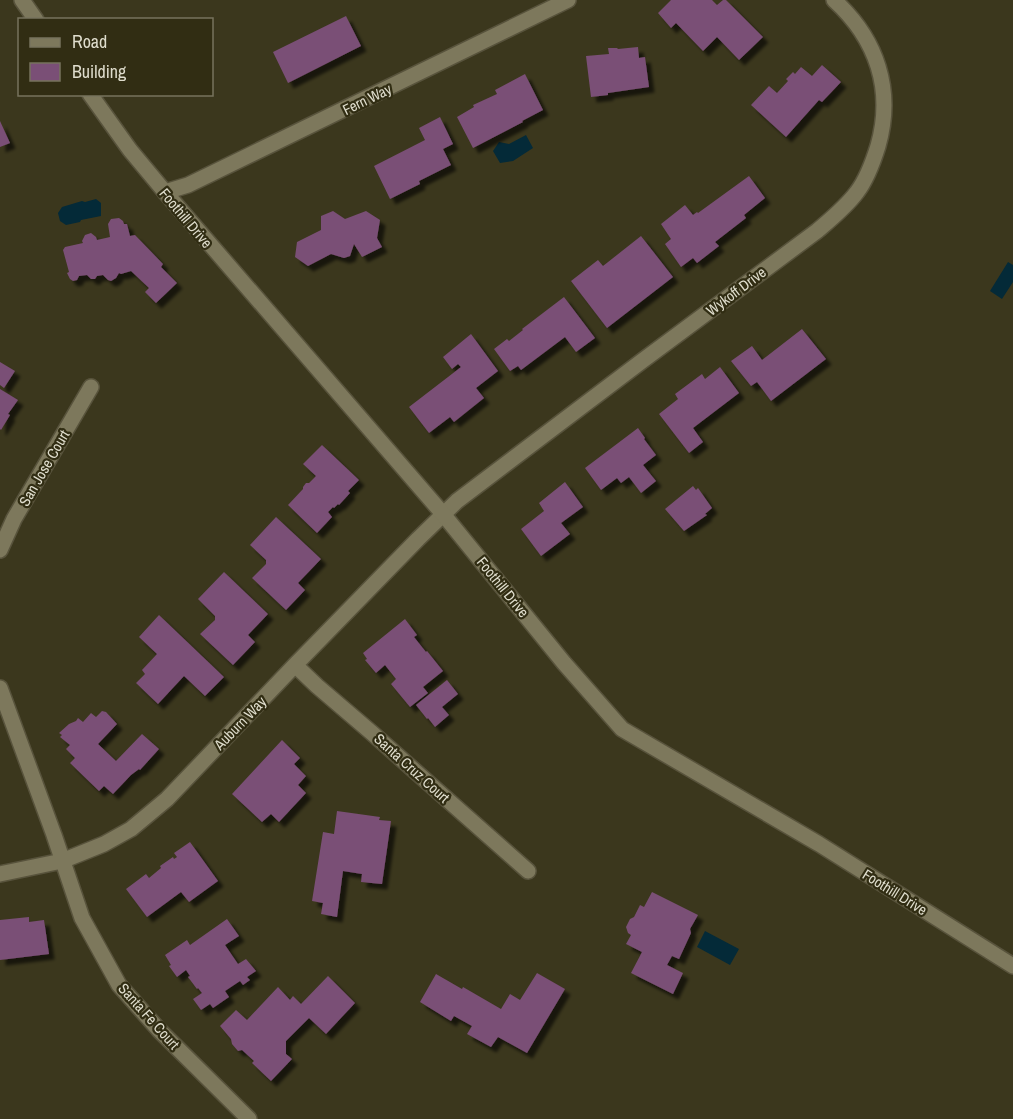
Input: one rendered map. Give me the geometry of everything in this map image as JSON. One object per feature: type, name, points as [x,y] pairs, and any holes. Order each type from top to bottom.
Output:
[{"type":"street","points":[[22,0],[35,18]]},
{"type":"street","name":"Fern Way","points":[[165,192],[188,185],[568,0]]},
{"type":"street","name":"Wykoff Drive","points":[[443,514],[623,375],[817,231],[858,192],[868,173],[881,135],[884,92],[879,68],[860,28],[834,0]]},
{"type":"street","name":"Foothill Drive","points":[[91,96],[130,150],[165,192],[443,514],[564,663],[622,729],[819,844],[1013,966]]},
{"type":"street","name":"San Jose Court","points":[[0,550],[14,519],[91,387]]},
{"type":"street","name":"Auburn Way","points":[[0,874],[62,861],[104,844],[131,829],[167,799],[443,514]]},
{"type":"street","name":"Santa Cruz Court","points":[[295,665],[528,871]]},
{"type":"street","points":[[0,688],[62,861]]},
{"type":"street","name":"Santa Fe Court","points":[[62,861],[82,918],[119,985],[159,1030],[249,1119]]},
{"type":"water","points":[[526,135],[533,148],[513,161],[500,163],[493,151],[499,142],[509,144]]},
{"type":"water","points":[[96,199],[101,203],[101,216],[66,225],[60,221],[58,213],[62,207]]},
{"type":"water","points":[[1008,262],[1013,265],[1013,282],[1002,299],[990,291]]},
{"type":"water","points":[[705,931],[739,949],[730,965],[697,947]]},
{"type":"building","points":[[671,0],[712,0],[717,5],[726,0],[763,37],[739,60],[717,37],[703,51],[676,23],[671,28],[658,13]]},
{"type":"building","points":[[346,16],[361,46],[288,83],[273,52]]},
{"type":"building","points":[[638,47],[639,58],[645,57],[649,87],[591,97],[586,56],[609,54],[608,48]]},
{"type":"building","points":[[822,65],[841,82],[822,102],[819,100],[786,137],[751,105],[769,86],[777,93],[788,81],[786,79],[801,67],[812,76]]},
{"type":"building","points":[[525,74],[543,110],[473,148],[457,117],[474,107],[473,105],[497,94],[495,90]]},
{"type":"building","points":[[440,117],[453,144],[443,149],[451,165],[390,199],[374,166],[425,140],[419,128]]},
{"type":"building","points":[[0,121],[10,143],[0,147]]},
{"type":"building","points":[[749,176],[765,198],[744,215],[746,218],[715,242],[719,246],[697,263],[693,258],[681,267],[665,244],[671,239],[661,224],[685,205],[693,215],[698,213]]},
{"type":"building","points":[[333,211],[345,219],[366,211],[380,220],[377,238],[382,247],[362,257],[354,244],[350,256],[344,258],[331,254],[308,266],[295,257],[297,242],[321,230],[321,216]]},
{"type":"building","points":[[119,218],[127,224],[130,236],[135,235],[163,264],[161,267],[177,283],[156,303],[145,292],[149,288],[131,271],[119,273],[111,281],[103,275],[91,279],[87,275],[79,276],[73,281],[67,273],[69,272],[63,250],[65,247],[83,243],[85,235],[91,233],[97,240],[110,237],[108,224],[111,219]]},
{"type":"building","points":[[641,236],[673,277],[607,328],[571,281],[598,260],[603,266]]},
{"type":"building","points":[[564,297],[595,338],[576,352],[565,337],[521,370],[518,366],[510,371],[494,349],[507,339],[509,341]]},
{"type":"building","points":[[802,329],[826,359],[771,401],[757,382],[751,386],[731,361],[752,346],[762,360]]},
{"type":"building","points":[[471,334],[498,371],[476,388],[484,398],[454,422],[450,417],[429,433],[409,407],[461,367],[458,364],[452,369],[443,357]]},
{"type":"building","points":[[0,362],[15,371],[4,388],[0,385]]},
{"type":"building","points":[[720,367],[739,393],[693,428],[703,442],[689,453],[659,414],[678,399],[675,394],[702,374],[705,379]]},
{"type":"building","points":[[0,389],[18,400],[1,430],[0,429]]},
{"type":"building","points":[[638,428],[656,455],[643,465],[656,481],[641,493],[629,477],[621,483],[617,478],[601,490],[585,468]]},
{"type":"building","points":[[322,445],[359,480],[339,505],[328,512],[332,517],[317,533],[288,505],[306,483],[316,476],[303,464]]},
{"type":"building","points":[[565,482],[583,507],[561,523],[570,534],[541,556],[521,529],[544,511],[539,503]]},
{"type":"building","points":[[693,486],[696,490],[698,488],[712,508],[705,514],[707,515],[684,531],[665,509]]},
{"type":"building","points":[[276,517],[321,559],[298,583],[305,590],[286,610],[252,578],[266,564],[266,560],[250,545]]},
{"type":"building","points":[[224,572],[268,614],[248,635],[255,642],[233,665],[200,634],[215,620],[215,616],[198,599]]},
{"type":"building","points":[[159,615],[224,677],[205,696],[184,676],[158,704],[136,683],[145,674],[142,670],[157,654],[139,637]]},
{"type":"building","points":[[405,619],[417,635],[414,637],[443,671],[423,687],[428,693],[410,707],[391,684],[396,679],[385,665],[376,673],[365,660],[367,659],[363,653]]},
{"type":"building","points":[[447,680],[458,694],[442,707],[449,715],[435,727],[416,705]]},
{"type":"building","points":[[102,711],[106,712],[117,724],[98,744],[116,761],[142,734],[159,749],[113,794],[104,786],[99,791],[70,763],[75,758],[66,749],[70,745],[60,737],[62,735],[59,733],[78,718],[83,722],[91,713],[96,717]]},
{"type":"building","points":[[282,740],[300,758],[294,764],[306,776],[298,785],[306,793],[279,822],[271,814],[262,822],[232,794]]},
{"type":"building","points":[[337,811],[380,817],[379,820],[391,821],[382,884],[361,882],[362,874],[343,871],[337,917],[321,914],[323,903],[312,901],[323,832],[334,834]]},
{"type":"building","points":[[190,842],[218,881],[189,902],[181,892],[147,917],[126,889],[146,874],[149,878],[161,868],[160,866],[173,857],[174,859],[177,857],[174,853]]},
{"type":"building","points":[[652,892],[698,915],[679,959],[672,956],[667,965],[683,973],[673,994],[631,973],[642,952],[626,944],[631,935],[626,927],[640,905],[644,907]]},
{"type":"building","points":[[29,917],[29,922],[44,920],[49,954],[0,960],[0,920]]},
{"type":"building","points":[[227,919],[239,936],[225,945],[238,964],[246,959],[256,971],[247,977],[250,980],[243,985],[240,981],[225,991],[229,997],[213,1008],[210,1004],[201,1010],[193,999],[202,993],[188,977],[190,976],[186,970],[177,977],[165,955],[187,940],[190,945]]},
{"type":"building","points":[[537,973],[565,989],[527,1053],[498,1037],[491,1047],[467,1034],[472,1026],[454,1016],[451,1021],[420,1002],[436,974],[501,1009],[510,994],[520,1000]]},
{"type":"building","points":[[328,976],[355,1003],[326,1034],[309,1018],[286,1041],[286,1054],[292,1059],[271,1081],[242,1050],[238,1051],[220,1026],[236,1010],[247,1020],[278,987],[290,1000],[293,996],[301,1004]]}]
